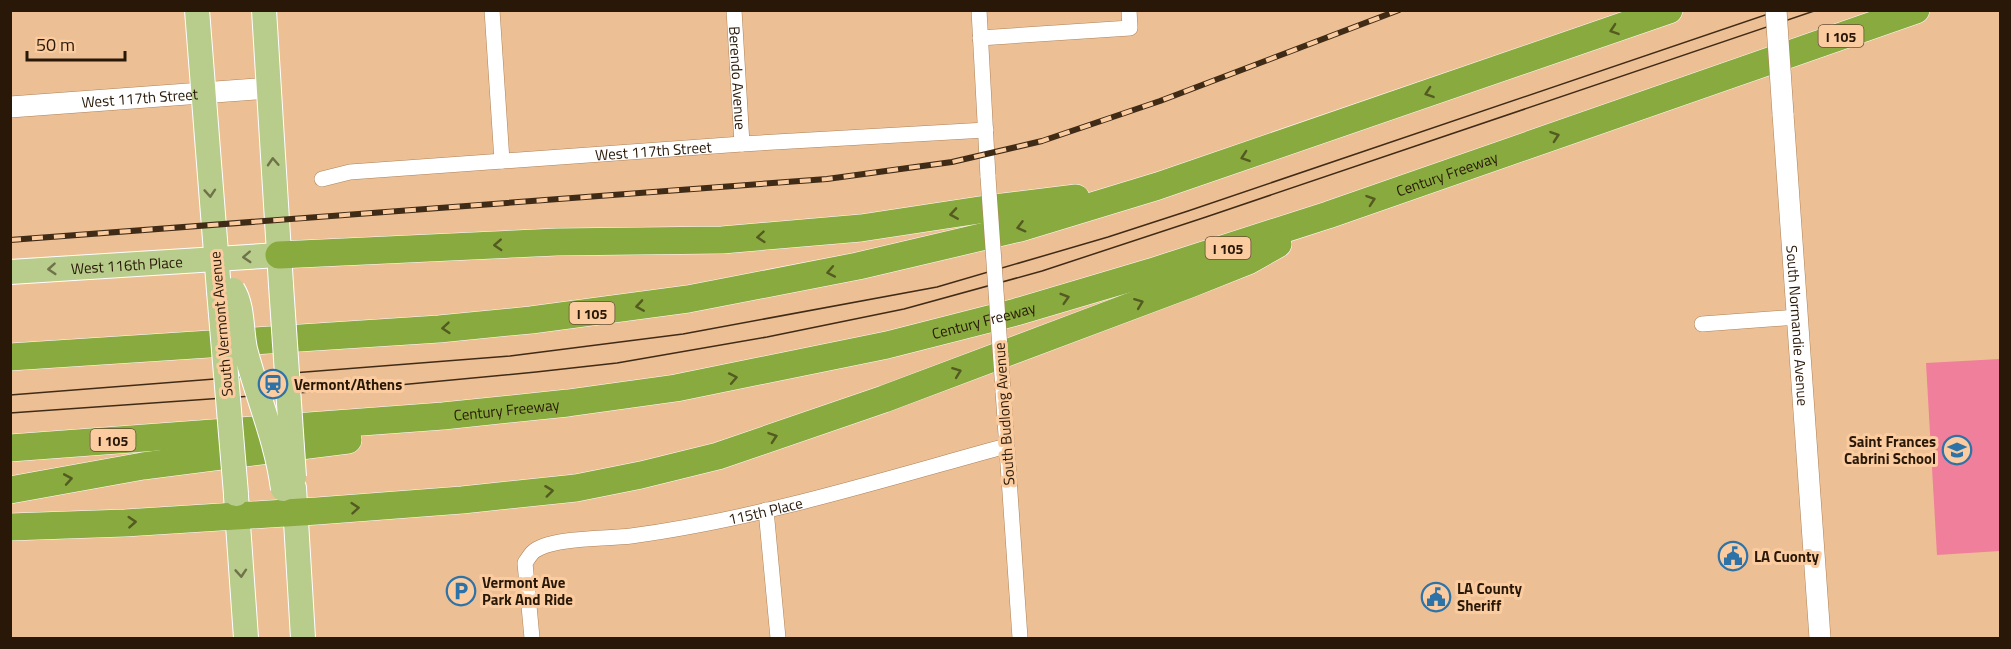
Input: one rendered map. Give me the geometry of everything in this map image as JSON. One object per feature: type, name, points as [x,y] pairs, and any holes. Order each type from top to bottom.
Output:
[{"type":"highway","name":"I 105","points":[[11,357],[440,329],[619,309],[749,288],[911,255],[1020,228],[1158,186],[1669,10]]},
{"type":"highway","name":"Century Freeway","points":[[10,448],[507,410],[676,388],[887,345],[1016,312],[1152,272],[1328,215],[1916,10]]},
{"type":"highway","points":[[279,255],[557,242],[722,240],[861,228],[1158,186]]},
{"type":"highway","points":[[10,526],[73,526],[291,496],[462,500],[576,488],[641,476],[718,456],[884,399],[1190,284],[1248,261],[1328,215]]},
{"type":"highway","points":[[10,490],[143,466],[537,415],[676,388]]},
{"type":"highway","points":[[10,436],[216,432]]},
{"type":"main road","name":"South Vermont Avenue","points":[[197,10],[215,258],[226,290],[246,639]]},
{"type":"main road","points":[[264,10],[291,496],[303,639]]},
{"type":"main road","name":"South Normandie Avenue","points":[[1776,10],[1820,639]]},
{"type":"main road","name":"West 117th Street","points":[[10,107],[269,88]]},
{"type":"main road","name":"West 116th Place","points":[[10,272],[279,255]]},
{"type":"main road","points":[[226,290],[238,297],[242,334],[254,386],[291,496]]},
{"type":"street","points":[[492,10],[502,161]]},
{"type":"street","name":"Berendo Avenue","points":[[734,10],[742,144]]},
{"type":"street","name":"South Budlong Avenue","points":[[979,10],[988,177],[1020,639]]},
{"type":"street","points":[[980,38],[1130,28],[1129,10]]},
{"type":"street","name":"West 117th Street","points":[[322,179],[350,172],[742,144],[986,130]]},
{"type":"street","points":[[1702,324],[1797,317]]},
{"type":"street","name":"115th Place","points":[[532,639],[525,563],[534,551],[561,542],[618,538],[687,528],[766,510],[1006,446]]},
{"type":"street","points":[[766,510],[778,639]]},
{"type":"shaded area","points":[[2000,359],[2000,551],[1937,555],[1926,363]]},
{"type":"tram line","points":[[10,395],[510,356],[683,334],[937,287],[1188,211],[1780,10]]},
{"type":"tram line","points":[[10,413],[367,388],[617,363],[767,337],[904,309],[1042,271],[1817,10]]},
{"type":"railway","points":[[10,240],[827,179],[952,162],[1042,141],[1160,101],[1399,10]]},
{"type":"place","name":"Vermont/Athens","points":[[273,384]]},
{"type":"place","name":"Saint Frances Cabrini School","points":[[1957,450]]},
{"type":"place","name":"LA Cuonty","points":[[1733,556]]},
{"type":"place","name":"Vermont Ave Park And Ride","points":[[461,591]]},
{"type":"place","name":"LA County Sheriff","points":[[1436,597]]}]
